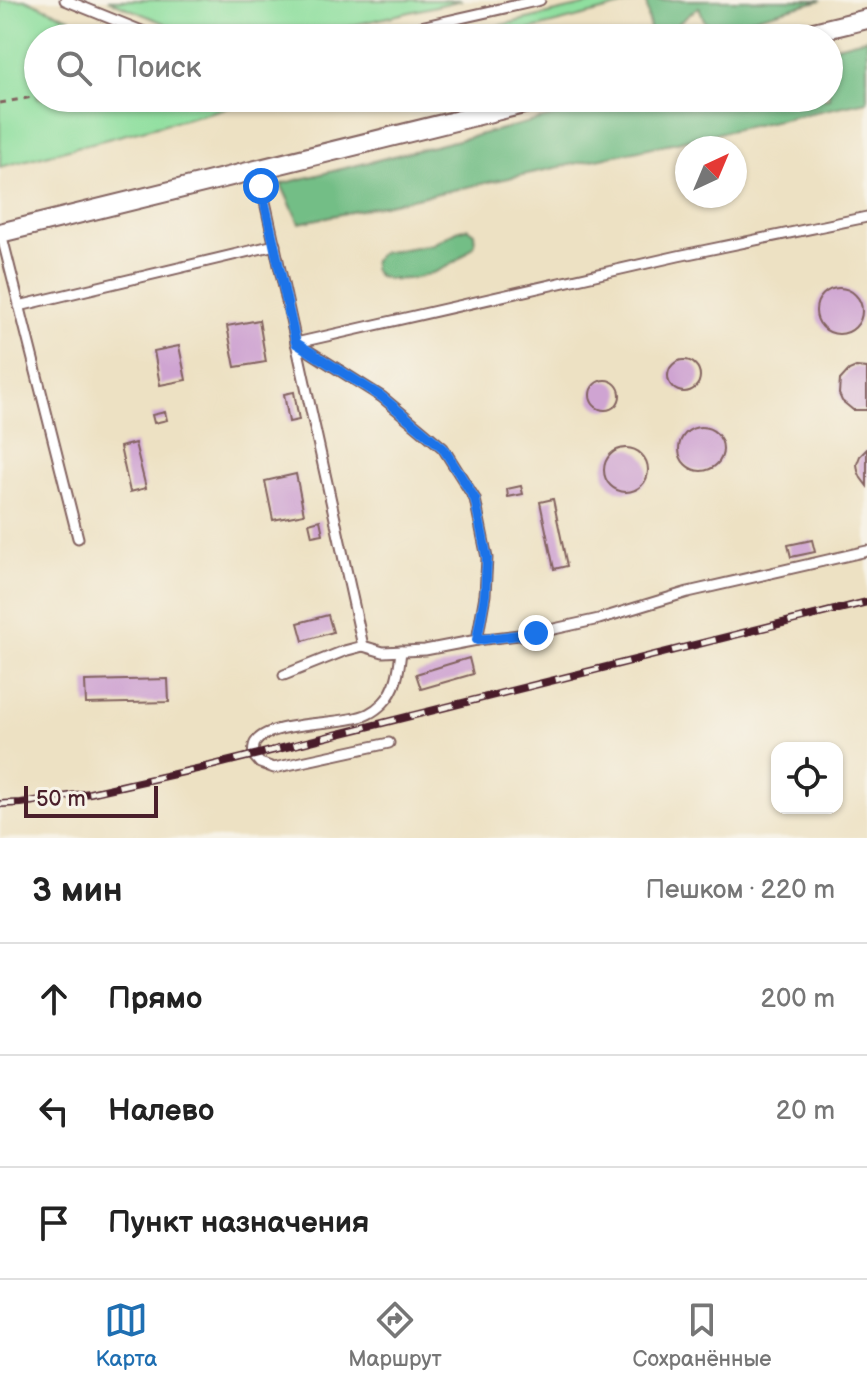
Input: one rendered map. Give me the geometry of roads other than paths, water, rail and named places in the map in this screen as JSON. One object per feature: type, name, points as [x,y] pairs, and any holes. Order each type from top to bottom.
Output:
[{"type":"street","points":[[843,25],[867,19]]},
{"type":"street","points":[[0,233],[492,112]]},
{"type":"lane","points":[[65,0],[124,24]]},
{"type":"lane","points":[[434,24],[540,0]]},
{"type":"lane","points":[[258,170],[363,646]]},
{"type":"lane","points":[[296,343],[678,256],[867,217]]},
{"type":"lane","points":[[0,233],[78,538]]},
{"type":"lane","points":[[19,306],[275,245]]},
{"type":"lane","points":[[296,343],[382,397],[443,448],[475,499],[487,558],[485,595],[477,640]]},
{"type":"lane","points":[[284,675],[363,646],[383,652],[425,650],[536,633],[599,619],[688,592],[867,551]]},
{"type":"lane","points":[[389,743],[274,768],[260,763],[253,755],[254,745],[261,736],[281,728],[367,715],[384,702],[397,681],[401,651]]},
{"type":"railway","points":[[0,804],[90,793],[210,766],[867,602]]}]
